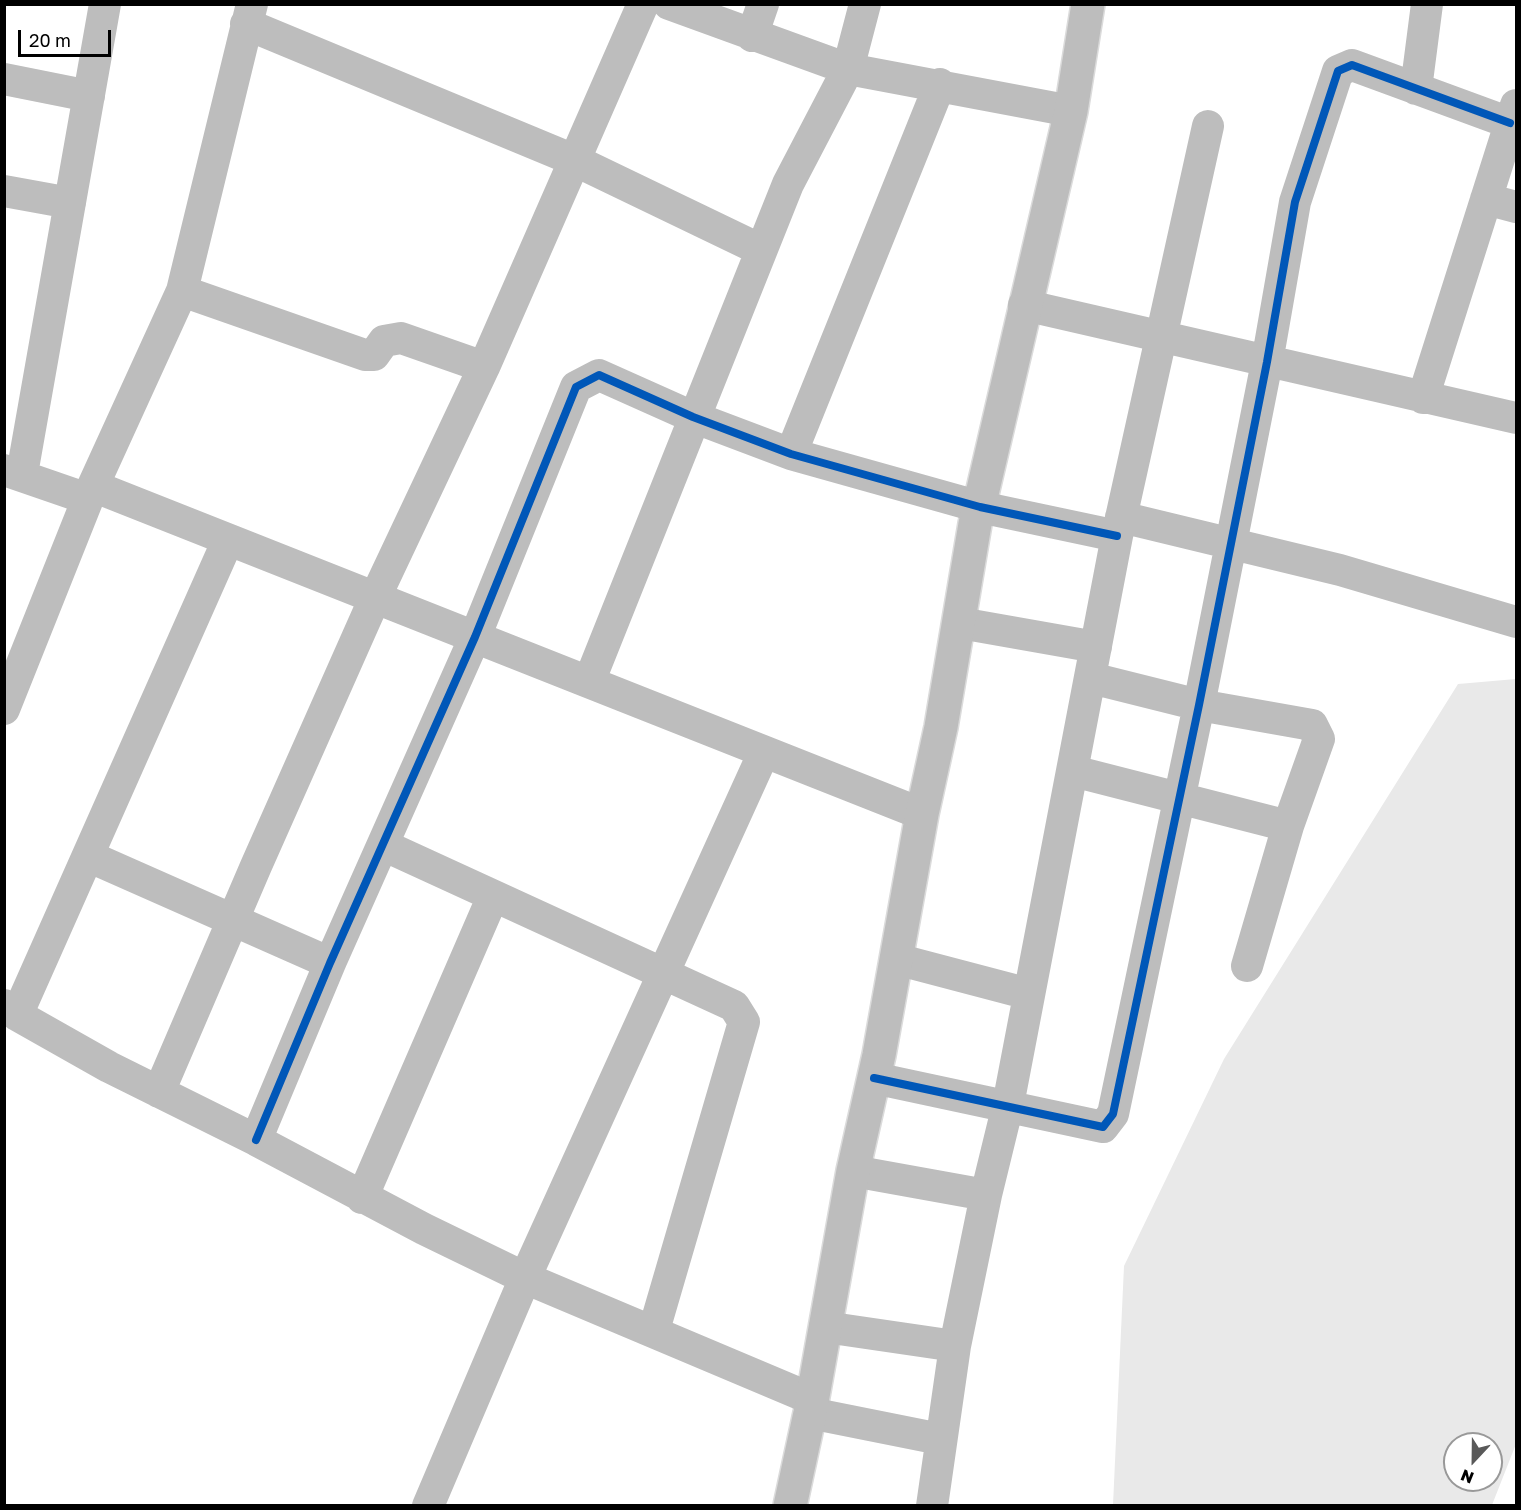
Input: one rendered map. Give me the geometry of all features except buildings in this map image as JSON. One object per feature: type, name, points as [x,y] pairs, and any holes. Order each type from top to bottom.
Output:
[{"type":"main road","points":[[790,1506],[811,1406],[853,1171],[874,1078],[980,507],[1024,305],[1071,111],[1089,4]]},
{"type":"street","points":[[105,4],[70,203],[13,472],[90,492],[228,540],[374,600],[475,637],[922,814]]},
{"type":"street","points":[[159,1092],[374,600],[483,366],[643,4]]},
{"type":"street","points":[[669,4],[848,69],[940,84],[1071,111]]},
{"type":"street","points":[[752,36],[763,4]]},
{"type":"street","points":[[589,682],[648,540],[693,417],[788,184],[848,69],[865,4]]},
{"type":"street","points":[[1416,89],[1427,4]]},
{"type":"street","points":[[8,693],[90,492],[182,291],[249,14],[574,160],[761,250]]},
{"type":"street","points":[[874,1078],[1103,1127],[1113,1114],[1231,546],[1295,202],[1338,71],[1352,65],[1416,89],[1513,113],[1423,398]]},
{"type":"street","points":[[4,80],[89,96]]},
{"type":"street","points":[[791,454],[940,84]]},
{"type":"street","points":[[932,1506],[955,1346],[986,1195],[1008,1105],[1119,526],[1208,126]]},
{"type":"street","points":[[4,190],[70,203]]},
{"type":"street","points":[[1486,199],[1516,207]]},
{"type":"street","points":[[182,291],[364,355],[374,355],[384,341],[401,338],[483,366]]},
{"type":"street","points":[[1024,305],[1516,418]]},
{"type":"street","points":[[256,1140],[330,963],[475,637],[576,387],[599,375],[693,417],[791,454],[980,507],[1119,526],[1231,546],[1340,570],[1516,622]]},
{"type":"street","points":[[228,540],[88,856],[11,1010],[109,1067],[256,1140],[362,1198],[525,1278],[654,1330],[811,1406],[940,1440]]},
{"type":"street","points":[[960,623],[1096,647]]},
{"type":"street","points":[[1090,678],[1199,705],[1312,725],[1318,739],[1288,826],[1248,966]]},
{"type":"street","points":[[428,1506],[525,1278],[764,752]]},
{"type":"street","points":[[1073,771],[1288,826]]},
{"type":"street","points":[[383,845],[734,1006],[744,1022],[654,1330]]},
{"type":"street","points":[[88,856],[330,963]]},
{"type":"street","points":[[362,1198],[493,896]]},
{"type":"street","points":[[896,958],[1029,994]]},
{"type":"street","points":[[853,1171],[986,1195]]},
{"type":"street","points":[[825,1327],[955,1346]]},
{"type":"shaded area","points":[[1516,679],[1516,1444],[1503,1477],[1503,1432],[1443,1432],[1443,1492],[1497,1492],[1492,1505],[1113,1505],[1124,1266],[1224,1059],[1458,684]]},
{"type":"cycle path","points":[[874,1078],[1103,1127],[1113,1114],[1199,705],[1267,362],[1295,202],[1338,71],[1352,65],[1510,123]]},
{"type":"cycle path","points":[[256,1140],[330,963],[475,637],[576,387],[599,375],[693,417],[791,454],[980,507],[1117,536]]}]
